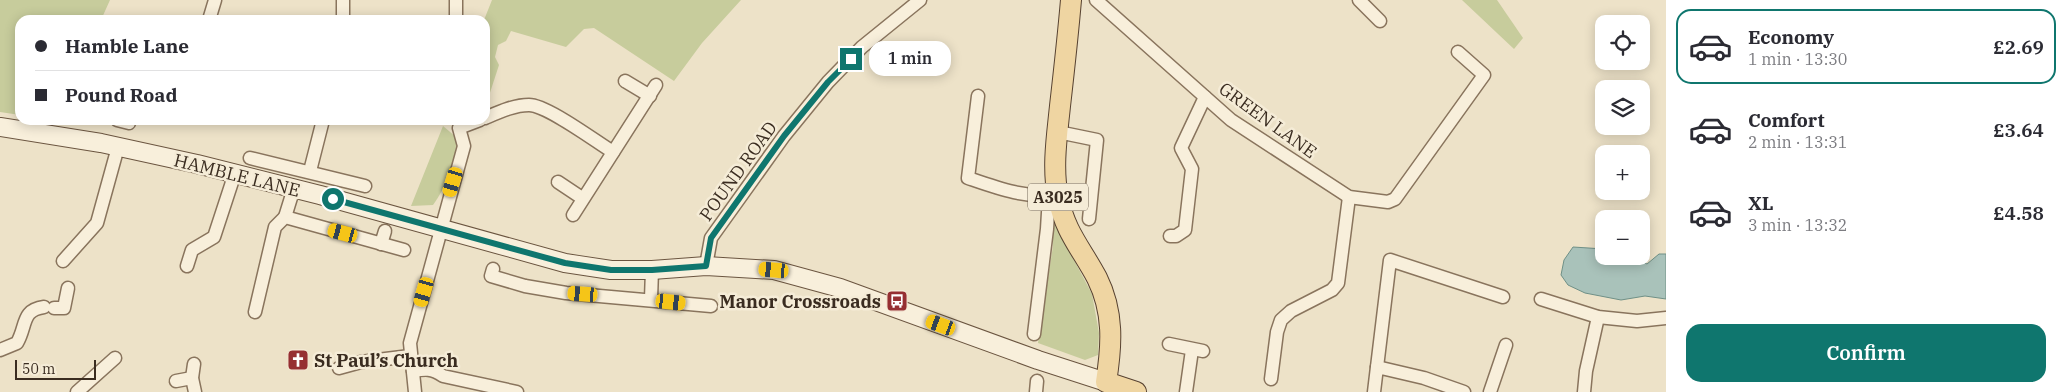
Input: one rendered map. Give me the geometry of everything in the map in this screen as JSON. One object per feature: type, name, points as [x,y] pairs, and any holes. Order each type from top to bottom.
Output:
[{"type":"main road","name":"A3025","points":[[1071,0],[1053,195],[1071,237],[1097,279],[1108,307],[1111,334],[1106,382]]},
{"type":"main road","name":"HAMBLE LANE","points":[[0,127],[42,132],[118,147],[294,188],[565,263],[611,270],[652,270],[706,266],[774,270],[811,279],[1038,360],[1136,392]]},
{"type":"street","points":[[210,15],[215,0]]},
{"type":"street","points":[[343,0],[343,15]]},
{"type":"street","points":[[456,0],[456,15]]},
{"type":"street","name":"POUND ROAD","points":[[706,266],[711,238],[784,136],[828,82],[862,47],[920,0]]},
{"type":"street","name":"GREEN LANE","points":[[1096,0],[1231,120],[1349,197],[1388,202],[1395,199],[1410,180],[1484,75],[1458,52]]},
{"type":"street","points":[[1359,0],[1380,21]]},
{"type":"street","points":[[573,215],[582,198],[653,91],[625,81]]},
{"type":"street","points":[[1170,236],[1176,236],[1185,230],[1192,169],[1181,148],[1205,97]]},
{"type":"street","points":[[972,100],[968,178],[1017,194],[1053,195],[1034,334]]},
{"type":"street","points":[[490,116],[508,108],[534,106],[548,112],[613,152]]},
{"type":"street","points":[[310,171],[322,125]]},
{"type":"street","points":[[415,392],[410,343],[464,146],[455,125]]},
{"type":"street","points":[[1058,132],[1097,140],[1089,219]]},
{"type":"street","points":[[63,261],[97,224],[118,147]]},
{"type":"street","points":[[250,158],[366,186]]},
{"type":"street","points":[[187,266],[192,250],[214,237],[235,174]]},
{"type":"street","points":[[558,182],[582,198]]},
{"type":"street","points":[[255,312],[275,227],[286,217],[294,188]]},
{"type":"street","points":[[1271,379],[1278,332],[1282,320],[1291,311],[1332,290],[1338,283],[1349,197]]},
{"type":"street","points":[[286,217],[383,237],[404,250]]},
{"type":"street","points":[[1374,392],[1390,260],[1503,297]]},
{"type":"street","points":[[493,269],[491,276],[526,286],[566,293],[652,299],[711,306]]},
{"type":"street","points":[[652,270],[652,299]]},
{"type":"street","points":[[0,350],[17,343],[29,312],[36,308],[64,308],[68,288]]},
{"type":"street","points":[[1541,298],[1598,317],[1637,321],[1666,318]]},
{"type":"street","points":[[1584,392],[1586,371],[1598,317]]},
{"type":"street","points":[[1169,344],[1197,350],[1186,392]]},
{"type":"street","points":[[1490,392],[1506,345]]},
{"type":"street","points":[[339,368],[361,362],[410,356]]},
{"type":"street","points":[[77,392],[115,358]]},
{"type":"street","points":[[194,364],[192,378],[195,392]]},
{"type":"street","points":[[1377,367],[1424,378],[1464,392]]},
{"type":"street","points":[[412,372],[428,369],[473,387],[516,392]]},
{"type":"street","points":[[176,380],[192,378]]},
{"type":"green space","points":[[0,0],[110,0],[103,15],[15,15],[15,114],[0,112]]},
{"type":"green space","points":[[492,0],[741,0],[702,43],[674,81],[594,28],[584,29],[566,47],[511,31],[506,41],[498,45],[495,57],[499,65],[490,93],[490,15],[486,15]]},
{"type":"green space","points":[[1462,0],[1497,0],[1523,38],[1514,49]]},
{"type":"green space","points":[[443,126],[456,137],[453,163],[446,182],[433,205],[411,206]]},
{"type":"green space","points":[[1051,216],[1054,216],[1066,245],[1092,294],[1099,333],[1098,355],[1085,360],[1038,343],[1053,246]]},
{"type":"water","points":[[1573,247],[1595,248],[1595,265],[1650,265],[1650,262],[1659,254],[1666,254],[1666,299],[1645,296],[1621,300],[1585,293],[1568,285],[1561,275],[1564,260]]},
{"type":"place","name":"Manor Crossroads","points":[[897,301]]},
{"type":"place","name":"St Paul’s Church","points":[[298,360]]},
{"type":"route","points":[[333,199],[565,263],[611,270],[652,270],[706,266],[707,250],[711,238],[784,136],[828,82],[851,59]]}]
